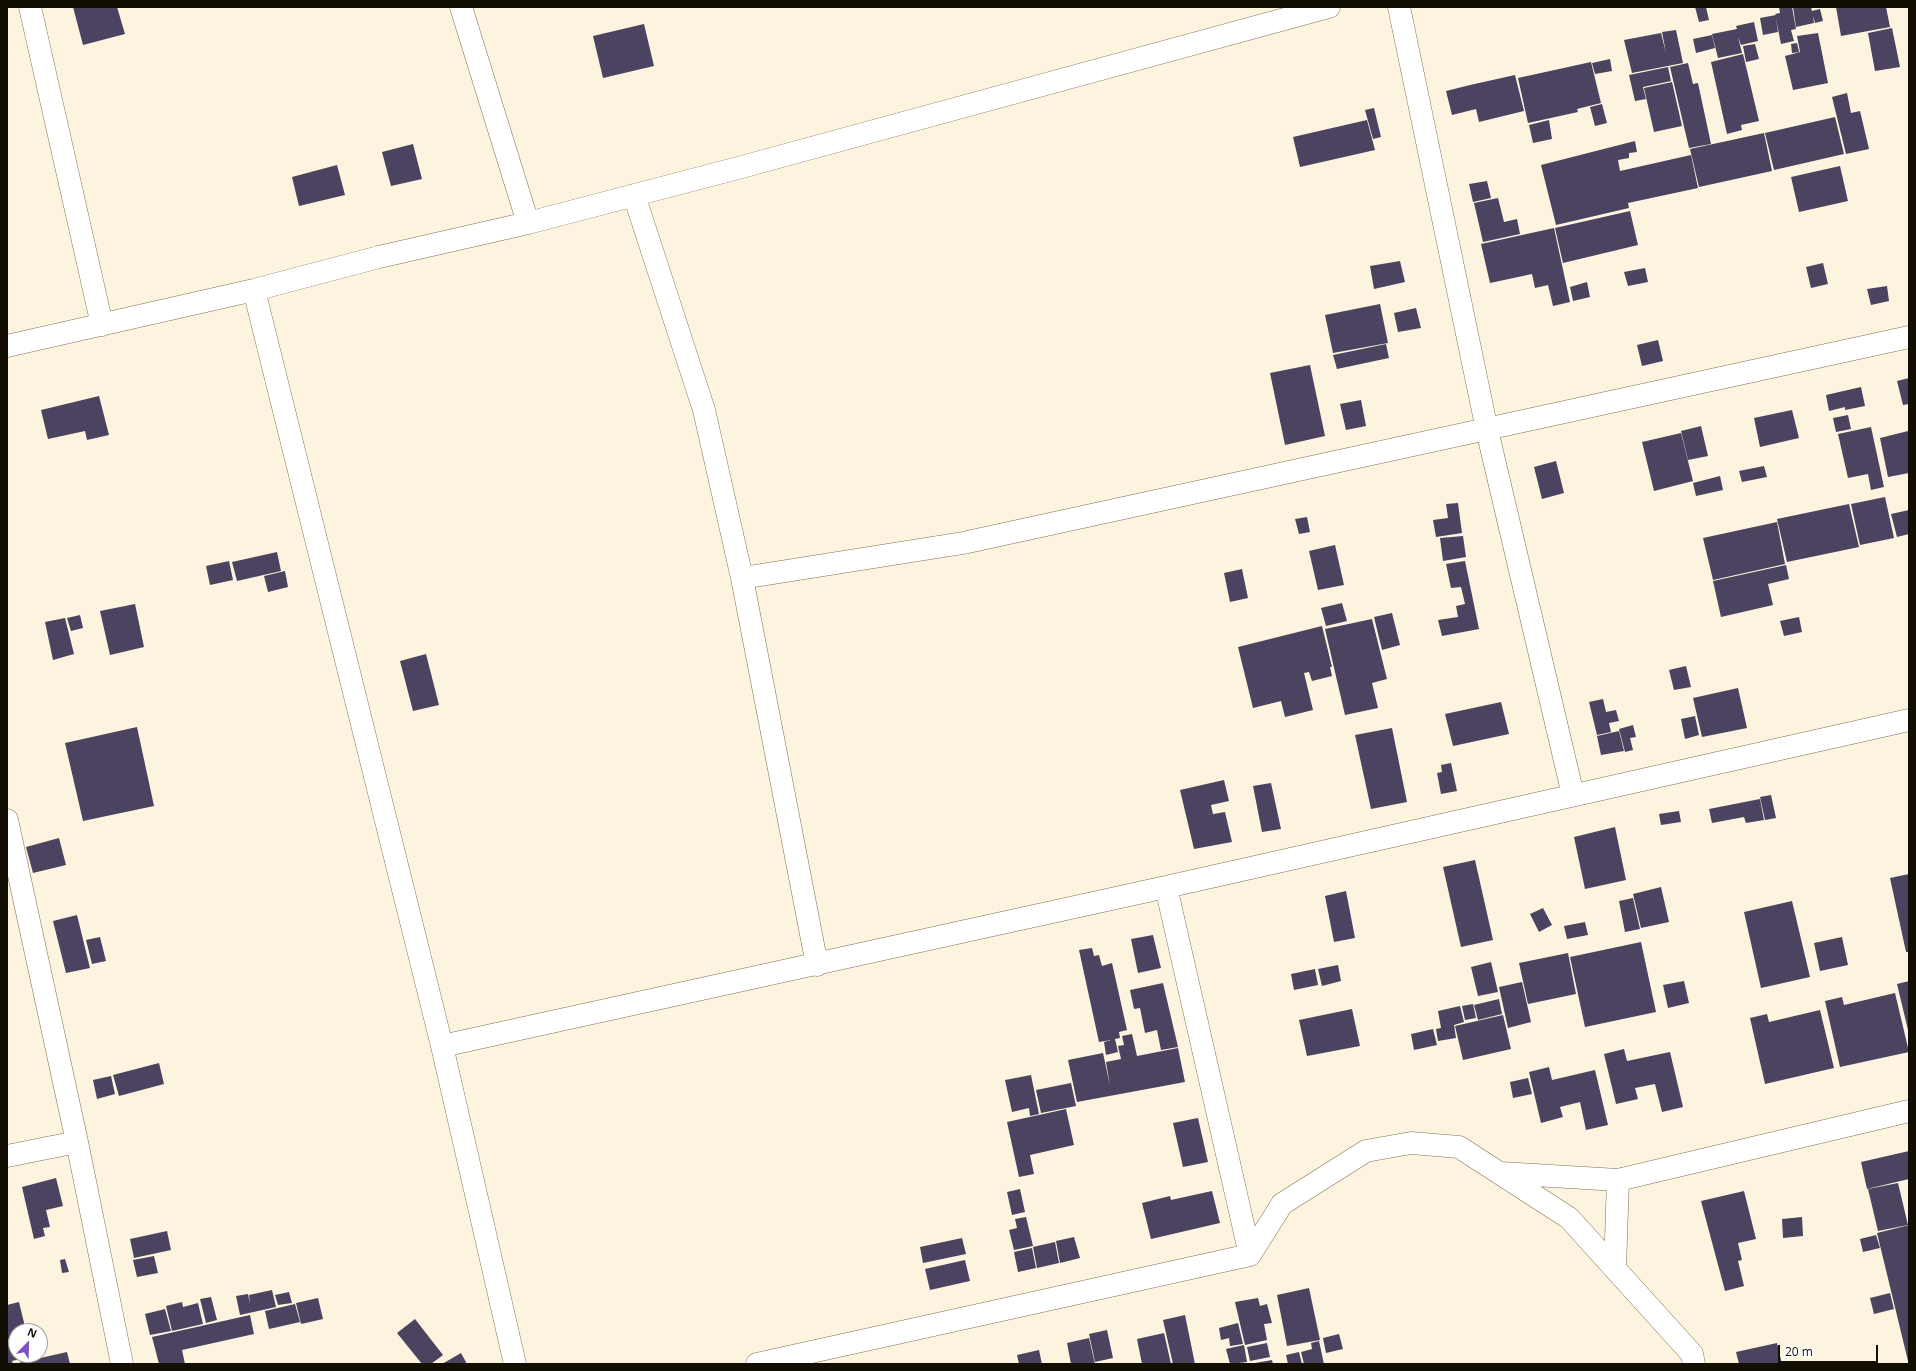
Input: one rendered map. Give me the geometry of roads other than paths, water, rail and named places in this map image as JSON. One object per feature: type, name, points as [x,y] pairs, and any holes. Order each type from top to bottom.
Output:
[{"type":"street","points":[[30,7],[102,325]]},
{"type":"street","points":[[461,7],[528,222]]},
{"type":"street","points":[[7,346],[254,290],[378,257],[528,222],[634,195],[1329,7]]},
{"type":"street","points":[[1399,7],[1487,430],[1573,795]]},
{"type":"street","points":[[634,195],[704,410],[742,578],[817,964]]},
{"type":"street","points":[[254,290],[442,1046],[515,1364]]},
{"type":"street","points":[[742,578],[963,543],[1909,337]]},
{"type":"street","points":[[442,1046],[1166,887],[1909,720]]},
{"type":"street","points":[[7,820],[77,1142],[122,1364]]},
{"type":"street","points":[[1166,887],[1250,1255]]},
{"type":"street","points":[[1499,1173],[1618,1180],[1909,1110]]},
{"type":"street","points":[[7,1156],[77,1142]]},
{"type":"street","points":[[757,1364],[1250,1255],[1282,1204],[1366,1151],[1411,1143],[1459,1147],[1569,1218],[1692,1354],[1694,1364]]},
{"type":"street","points":[[1615,1269],[1618,1180]]}]
